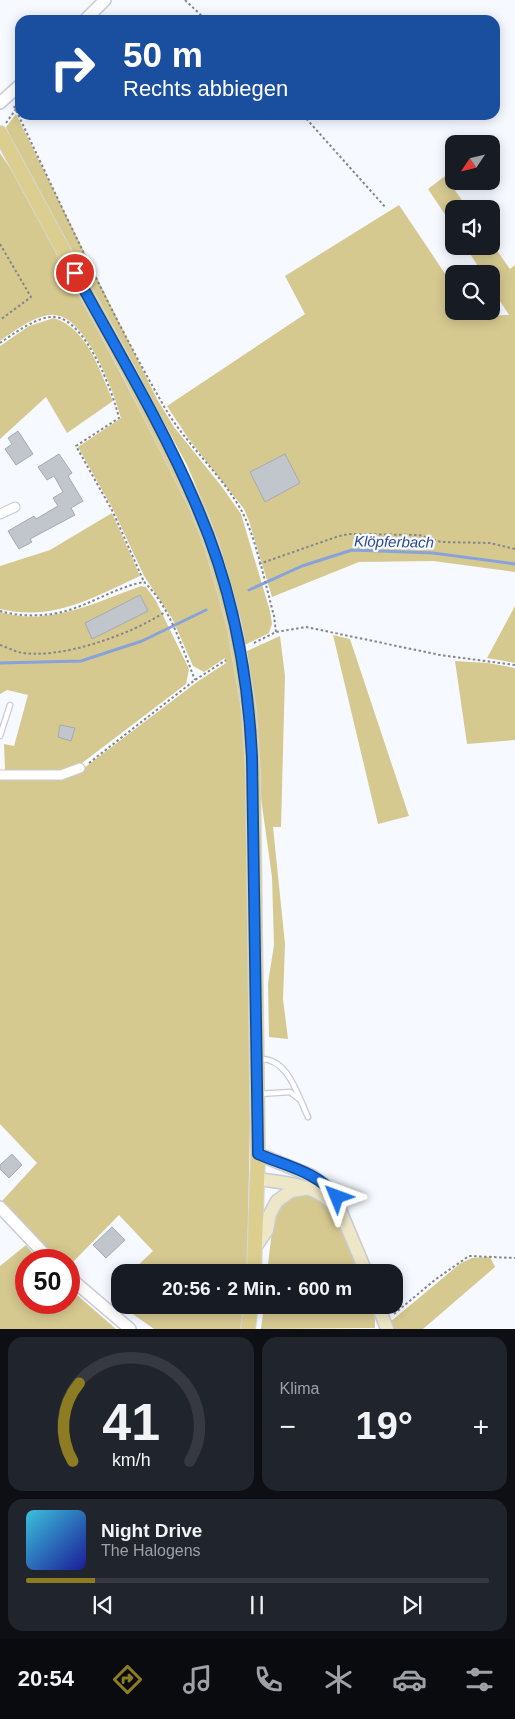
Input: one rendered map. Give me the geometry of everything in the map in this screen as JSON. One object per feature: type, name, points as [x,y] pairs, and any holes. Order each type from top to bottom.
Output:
[{"type":"main road","points":[[3,128],[13,159],[181,472],[206,530],[224,585],[241,658],[251,741],[258,1094],[258,1179],[255,1264]]},
{"type":"main road","points":[[258,1154],[312,1176],[324,1183],[337,1197],[363,1264]]},
{"type":"main road","points":[[258,1179],[310,1189],[326,1197],[344,1219]]},
{"type":"main road","points":[[256,1246],[268,1230],[270,1214],[277,1201],[291,1192],[310,1189]]},
{"type":"main road","points":[[248,1329],[250,1314]]},
{"type":"main road","points":[[381,1314],[386,1326]]},
{"type":"street","points":[[90,15],[104,0]]},
{"type":"street","points":[[0,103],[15,90]]},
{"type":"street","points":[[0,143],[13,159]]},
{"type":"street","points":[[0,514],[15,507]]},
{"type":"street","points":[[0,775],[61,775],[80,768]]},
{"type":"street","points":[[0,1207],[40,1249]]},
{"type":"street","points":[[80,1286],[130,1329]]},
{"type":"lane","points":[[0,736],[10,705]]},
{"type":"lane","points":[[257,1059],[271,1059],[281,1065],[308,1117]]},
{"type":"lane","points":[[258,1094],[290,1092],[299,1100]]},
{"type":"path","points":[[185,0],[201,15]]},
{"type":"path","points":[[10,95],[15,107]]},
{"type":"path","points":[[3,128],[15,110]]},
{"type":"path","points":[[21,120],[101,285],[165,408],[186,439],[240,507],[261,570],[276,632]]},
{"type":"path","points":[[307,120],[386,208]]},
{"type":"path","points":[[0,244],[31,297],[0,320]]},
{"type":"path","points":[[0,343],[29,324],[54,316],[65,320],[94,352],[115,400],[119,418],[76,446],[113,512],[144,582],[158,599],[165,612],[195,680]]},
{"type":"path","points":[[259,564],[349,534],[419,535],[441,542],[490,543],[515,549]]},
{"type":"path","points":[[0,611],[42,615],[69,610],[118,588],[144,582]]},
{"type":"path","points":[[0,645],[19,652],[60,652],[112,638],[165,612]]},
{"type":"path","points":[[254,643],[276,632],[306,627],[440,655],[515,665]]},
{"type":"path","points":[[80,768],[195,680],[226,660]]},
{"type":"path","points":[[386,1326],[436,1278],[469,1256],[515,1258]]},
{"type":"shaded area","points":[[15,115],[15,120],[19,120],[157,399],[174,427],[241,514],[270,611],[272,624],[269,633],[245,645],[226,568],[210,519],[187,465],[6,127]]},
{"type":"shaded area","points":[[0,153],[14,174],[84,303],[189,505],[209,558],[228,624],[242,702],[247,774],[250,1122],[247,1264],[139,1264],[153,1251],[119,1215],[80,1255],[80,1249],[47,1249],[2,1201],[37,1163],[0,1124],[0,779],[80,771],[197,682],[226,663],[225,658],[204,672],[193,666],[172,618],[144,576],[114,511],[78,447],[121,418],[106,375],[88,342],[78,328],[66,319],[55,315],[48,315],[34,320],[0,341]]},
{"type":"shaded area","points":[[445,176],[445,190],[455,190],[462,200],[445,200],[445,214],[428,189]]},
{"type":"shaded area","points":[[399,205],[445,274],[445,320],[500,320],[500,315],[509,315],[500,301],[500,265],[477,265],[471,255],[500,255],[510,269],[515,265],[515,572],[433,561],[359,562],[272,597],[244,509],[188,438],[167,406],[305,314],[285,276]]},
{"type":"shaded area","points":[[54,318],[66,324],[84,341],[98,365],[113,401],[67,433],[46,397],[0,439],[0,346],[29,326]]},
{"type":"shaded area","points":[[112,513],[140,576],[89,599],[55,610],[19,612],[0,609],[0,566],[50,550]]},
{"type":"shaded area","points":[[141,586],[146,587],[156,601],[189,669],[186,684],[82,763],[61,772],[10,773],[5,770],[4,744],[14,746],[28,695],[7,690],[0,694],[0,612],[36,617],[54,615],[90,605]]},
{"type":"shaded area","points":[[515,606],[515,663],[487,658]]},
{"type":"shaded area","points":[[333,635],[350,639],[409,816],[378,824]]},
{"type":"shaded area","points":[[280,636],[285,676],[281,827],[273,827],[285,944],[283,999],[288,1039],[269,1037],[268,983],[274,945],[272,877],[261,798],[257,725],[247,651]]},
{"type":"shaded area","points":[[455,661],[488,663],[515,668],[515,740],[467,744]]},
{"type":"shaded area","points":[[312,1194],[330,1205],[342,1224],[358,1264],[268,1264],[274,1215],[292,1196]]},
{"type":"shaded area","points":[[26,1245],[29,1249],[21,1249]]},
{"type":"shaded area","points":[[15,1254],[15,1314],[80,1314],[80,1298],[116,1329],[0,1329],[0,1266]]},
{"type":"shaded area","points":[[490,1257],[495,1267],[423,1329],[392,1329],[390,1322],[400,1314],[403,1314],[403,1311],[461,1263],[472,1258]]},
{"type":"shaded area","points":[[133,1314],[243,1314],[242,1329],[154,1329]]},
{"type":"shaded area","points":[[263,1314],[373,1314],[375,1320],[375,1328],[261,1329]]},
{"type":"building","points":[[18,431],[33,454],[16,465],[5,449],[12,444],[8,438]]},
{"type":"building","points":[[59,454],[72,473],[68,476],[83,501],[71,508],[75,515],[30,539],[32,542],[19,549],[8,531],[34,516],[36,519],[58,506],[53,498],[63,492],[54,476],[47,480],[38,467]]},
{"type":"building","points":[[285,454],[300,483],[265,502],[250,472]]},
{"type":"building","points":[[140,595],[148,611],[92,639],[85,623]]},
{"type":"building","points":[[60,725],[75,728],[71,741],[58,737]]},
{"type":"building","points":[[12,1154],[22,1165],[9,1178],[0,1169],[0,1165]]},
{"type":"building","points":[[112,1227],[125,1240],[106,1258],[93,1245]]},
{"type":"waterway","name":"Klöpferbach","points":[[249,590],[302,566],[352,550],[433,553],[515,564]]},
{"type":"waterway","name":"Klöpferbach","points":[[0,663],[81,661],[142,641],[206,610]]},
{"type":"route","points":[[75,273],[163,437],[197,507],[212,546],[234,624],[249,710],[252,757],[255,853],[258,1154],[312,1176],[324,1183],[337,1197]]}]
